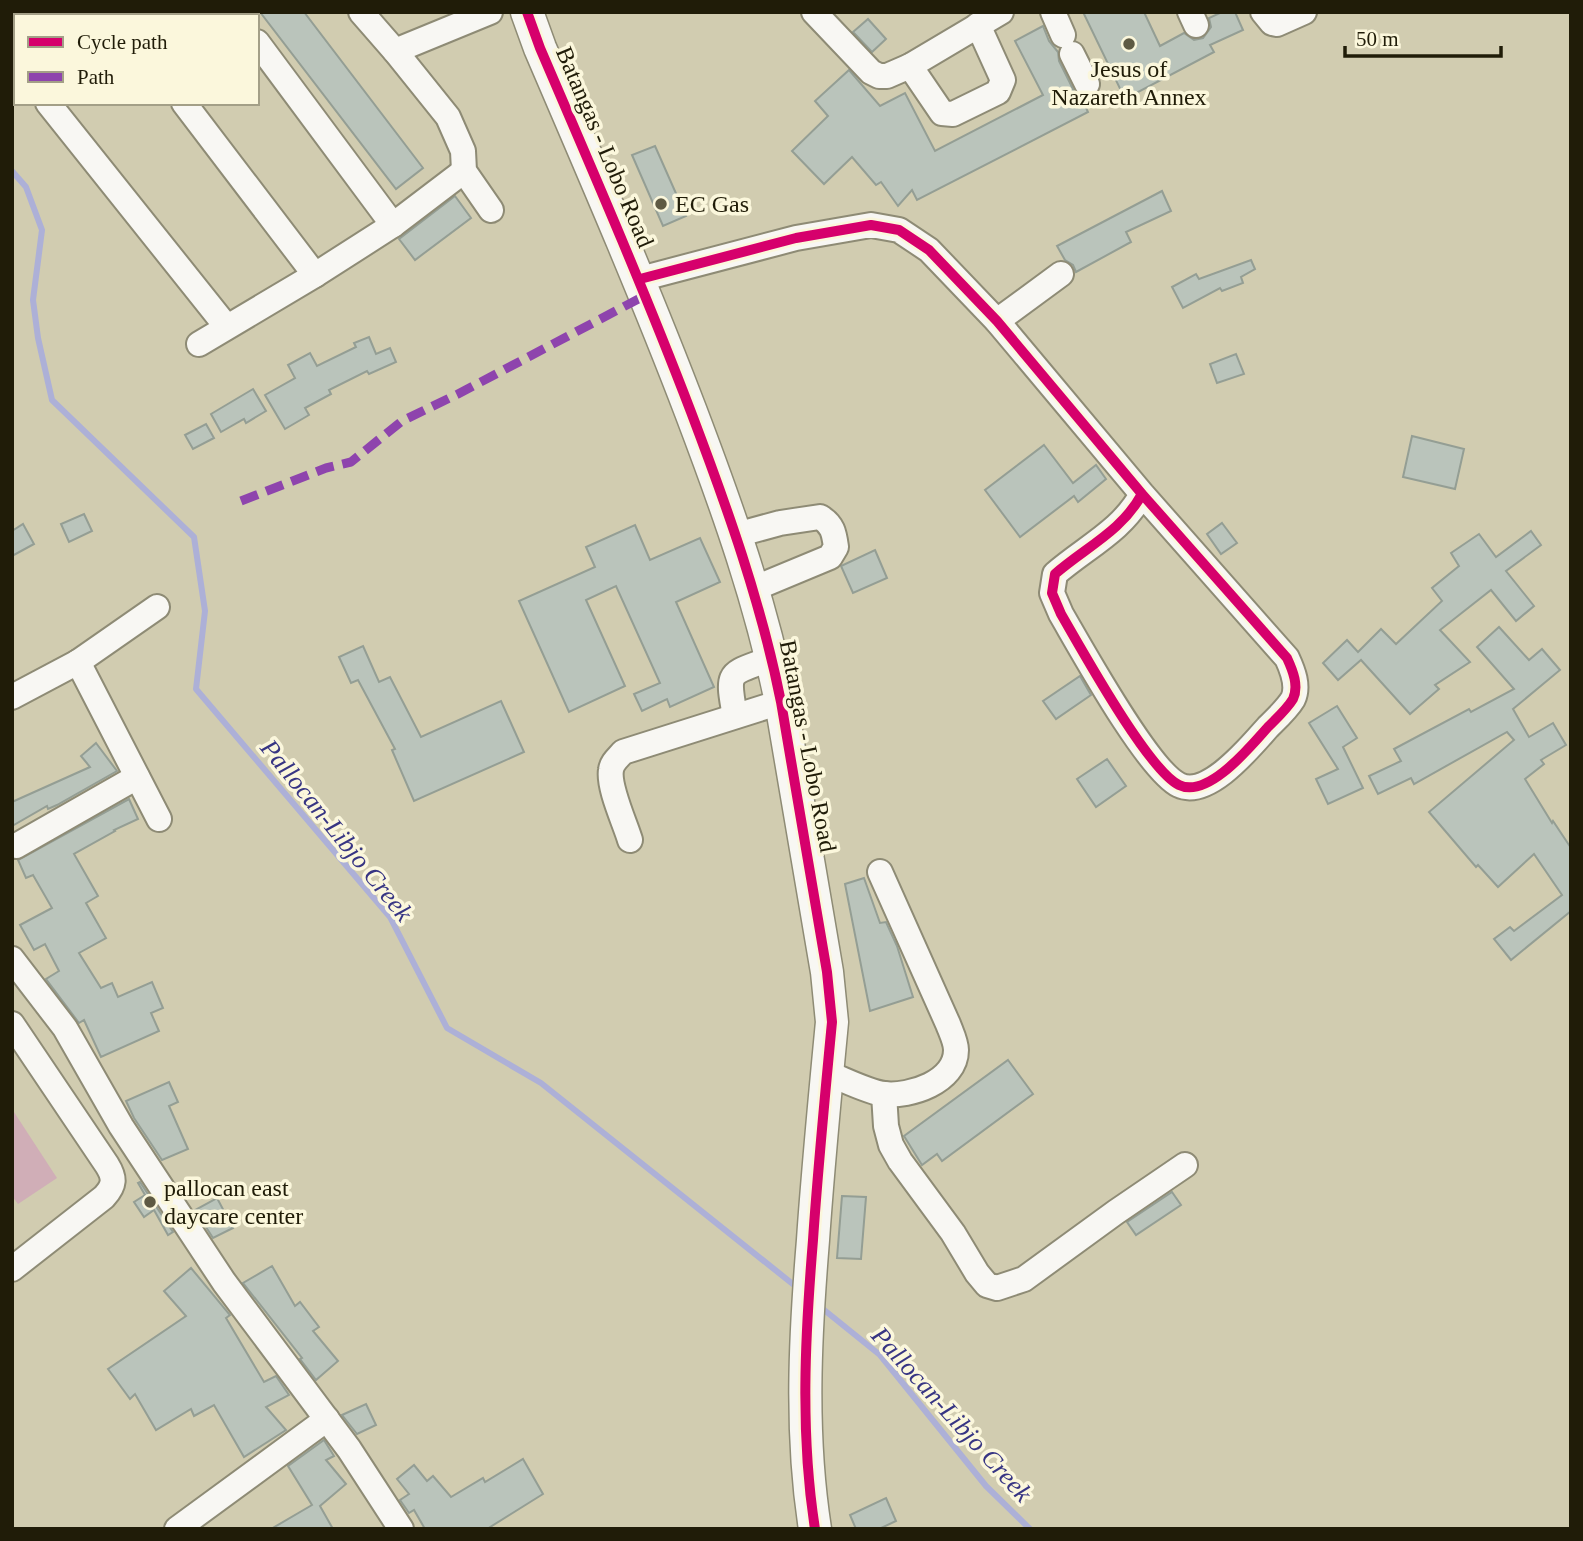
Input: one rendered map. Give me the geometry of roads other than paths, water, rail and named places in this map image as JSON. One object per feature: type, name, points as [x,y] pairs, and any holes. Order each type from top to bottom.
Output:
[{"type":"main road","name":"Batangas - Lobo Road","points":[[527,12],[640,279],[736,535],[772,657],[781,702],[827,972],[832,1022],[806,1323],[804,1390],[810,1500],[815,1529]]},
{"type":"street","points":[[360,12],[448,117],[463,151],[464,171],[491,210]]},
{"type":"street","points":[[395,51],[490,12]]},
{"type":"street","points":[[814,12],[871,72],[879,76],[887,76],[910,66],[1001,12]]},
{"type":"street","points":[[1053,12],[1087,84]]},
{"type":"street","points":[[1263,12],[1272,23],[1277,24],[1304,12]]},
{"type":"street","points":[[910,66],[942,113],[948,115],[998,92],[1003,80],[978,25]]},
{"type":"street","points":[[259,45],[393,225]]},
{"type":"street","points":[[50,105],[226,326]]},
{"type":"street","points":[[186,105],[314,275]]},
{"type":"street","points":[[199,344],[393,225],[464,171]]},
{"type":"street","points":[[640,279],[744,250],[871,225],[899,230],[929,250],[997,321],[1142,494],[1287,658],[1293,670],[1296,684],[1293,699],[1238,761],[1203,785],[1190,788],[1180,786],[1166,777],[1145,750],[1061,614],[1052,593],[1055,573],[1117,528],[1132,512],[1142,494]]},
{"type":"street","points":[[997,321],[1060,274]]},
{"type":"street","points":[[736,535],[780,523],[820,517],[828,522],[834,531],[836,547],[830,557],[753,589]]},
{"type":"street","points":[[12,697],[78,662],[157,607]]},
{"type":"street","points":[[735,716],[730,688],[731,677],[772,657]]},
{"type":"street","points":[[78,662],[159,819]]},
{"type":"street","points":[[630,840],[610,778],[611,767],[616,759],[624,752],[781,702]]},
{"type":"street","points":[[16,846],[137,777]]},
{"type":"street","points":[[827,1073],[884,1094],[923,1089],[939,1080],[953,1066],[956,1049],[948,1024],[880,872]]},
{"type":"street","points":[[12,958],[65,1028],[121,1126],[224,1282],[327,1419],[401,1529]]},
{"type":"street","points":[[12,1024],[107,1165],[114,1182],[112,1189],[104,1197],[14,1265]]},
{"type":"street","points":[[884,1094],[886,1126],[891,1145],[900,1161],[953,1233],[977,1273],[987,1285],[997,1288],[1010,1286],[1024,1279],[1185,1166]]},
{"type":"street","points":[[177,1529],[327,1419]]},
{"type":"waterway","name":"Pallocan-Libjo Creek","points":[[12,171],[26,187],[42,230],[33,300],[38,338],[52,400],[194,537],[205,611],[196,689],[390,917],[447,1028],[541,1083],[799,1289]]},
{"type":"waterway","name":"Pallocan-Libjo Creek","points":[[818,1305],[880,1355],[986,1486],[1030,1529]]},
{"type":"place","name":"Jesus of Nazareth Annex","points":[[1129,44]]},
{"type":"place","name":"EC Gas","points":[[661,204]]},
{"type":"place","name":"pallocan east daycare center","points":[[150,1202]]}]
